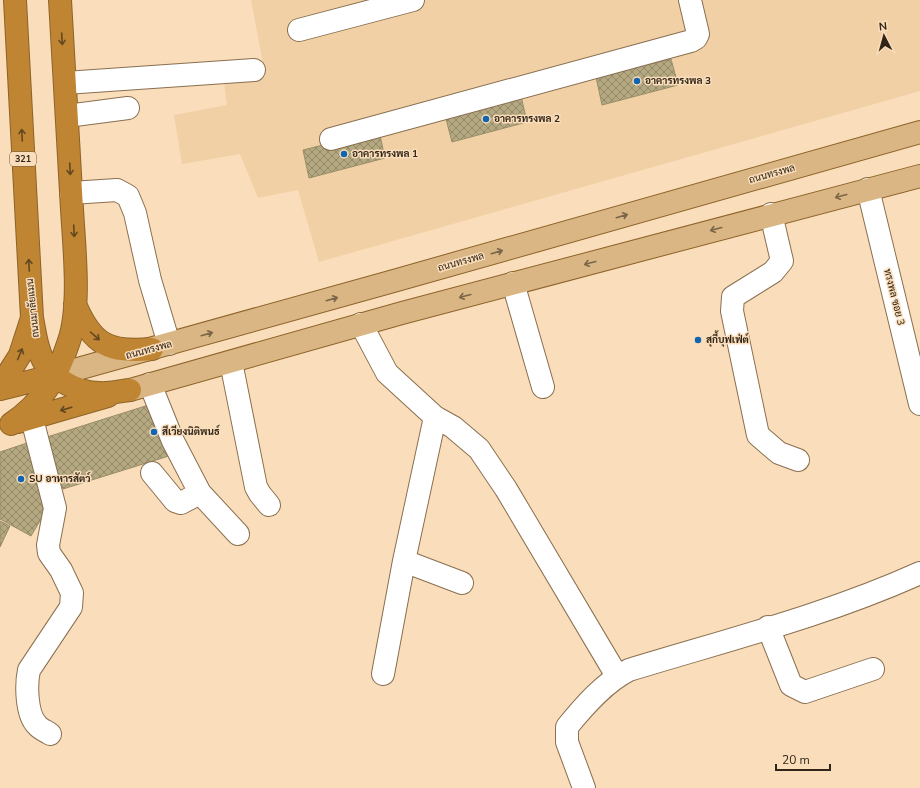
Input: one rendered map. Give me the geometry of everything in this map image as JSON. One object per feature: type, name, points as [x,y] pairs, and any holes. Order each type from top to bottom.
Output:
[{"type":"highway","name":"ถนนมาลัยแมน","points":[[15,0],[32,318],[37,344],[43,361],[56,375],[77,389],[99,394],[140,387]]},
{"type":"highway","points":[[14,424],[29,412],[42,397],[56,375],[70,340],[75,304],[75,259],[60,0]]},
{"type":"highway","points":[[75,304],[83,323],[95,338],[109,346],[131,351],[161,347]]},
{"type":"highway","points":[[0,388],[20,355],[32,318]]},
{"type":"highway","name":"ถนนทรงพล","points":[[0,388],[56,375]]},
{"type":"highway","points":[[14,424],[140,387]]},
{"type":"main road","name":"ถนนทรงพล","points":[[56,375],[161,347],[920,132]]},
{"type":"main road","points":[[140,387],[361,324],[771,214],[920,176]]},
{"type":"street","points":[[299,30],[413,0]]},
{"type":"street","points":[[331,139],[691,41],[696,38],[698,34],[690,0]]},
{"type":"street","points":[[65,83],[254,70]]},
{"type":"street","points":[[67,116],[128,108]]},
{"type":"street","name":"ทรงพล ซอย 3","points":[[868,189],[920,404]]},
{"type":"street","points":[[71,192],[117,190],[128,196],[136,213],[150,280],[161,347]]},
{"type":"street","points":[[771,214],[782,261],[773,272],[733,296],[732,311],[758,435],[780,453],[798,460]]},
{"type":"street","points":[[513,283],[543,387]]},
{"type":"street","points":[[361,324],[387,373],[435,417],[452,427],[479,449],[506,488],[617,676]]},
{"type":"street","points":[[231,362],[256,487],[269,505]]},
{"type":"street","points":[[140,387],[173,441],[200,493],[238,534]]},
{"type":"street","points":[[383,674],[404,561],[435,417]]},
{"type":"street","points":[[14,424],[53,495],[55,508],[48,545],[49,553],[61,570],[72,593],[71,607],[29,670],[26,681],[28,702],[36,724],[50,734]]},
{"type":"street","points":[[152,473],[175,500],[181,503],[200,493]]},
{"type":"street","points":[[404,561],[462,583]]},
{"type":"street","points":[[584,788],[568,742],[567,727],[580,711],[617,676],[629,670],[768,627],[779,625],[889,587],[920,573]]},
{"type":"street","points":[[768,627],[791,685],[796,689],[805,692],[874,669]]},
{"type":"shaded area","points":[[251,0],[920,0],[920,91],[319,262],[298,190],[258,198],[240,154],[182,164],[174,115],[227,105],[222,68],[263,63]]},
{"type":"building","name":"อาคารทรงพล 3","points":[[671,59],[678,85],[602,105],[596,77]]},
{"type":"building","name":"อาคารทรงพล 2","points":[[521,96],[527,122],[452,142],[445,115]]},
{"type":"building","name":"อาคารทรงพล 1","points":[[379,131],[385,158],[309,178],[303,150]]},
{"type":"building","points":[[155,403],[172,455],[63,489],[47,437]]},
{"type":"building","name":"SU อาหารสัตว์","points":[[30,442],[47,509],[31,536],[0,519],[0,452]]},
{"type":"building","points":[[0,521],[10,526],[0,547]]},
{"type":"place","name":"อาคารทรงพล 3","points":[[637,81]]},
{"type":"place","name":"อาคารทรงพล 2","points":[[486,119]]},
{"type":"place","name":"อาคารทรงพล 1","points":[[344,154]]},
{"type":"place","name":"สุกี้บุฟเฟ่ต์","points":[[698,340]]},
{"type":"place","name":"สีเวียงนิติพนธ์","points":[[154,432]]},
{"type":"place","name":"SU อาหารสัตว์","points":[[21,479]]}]
